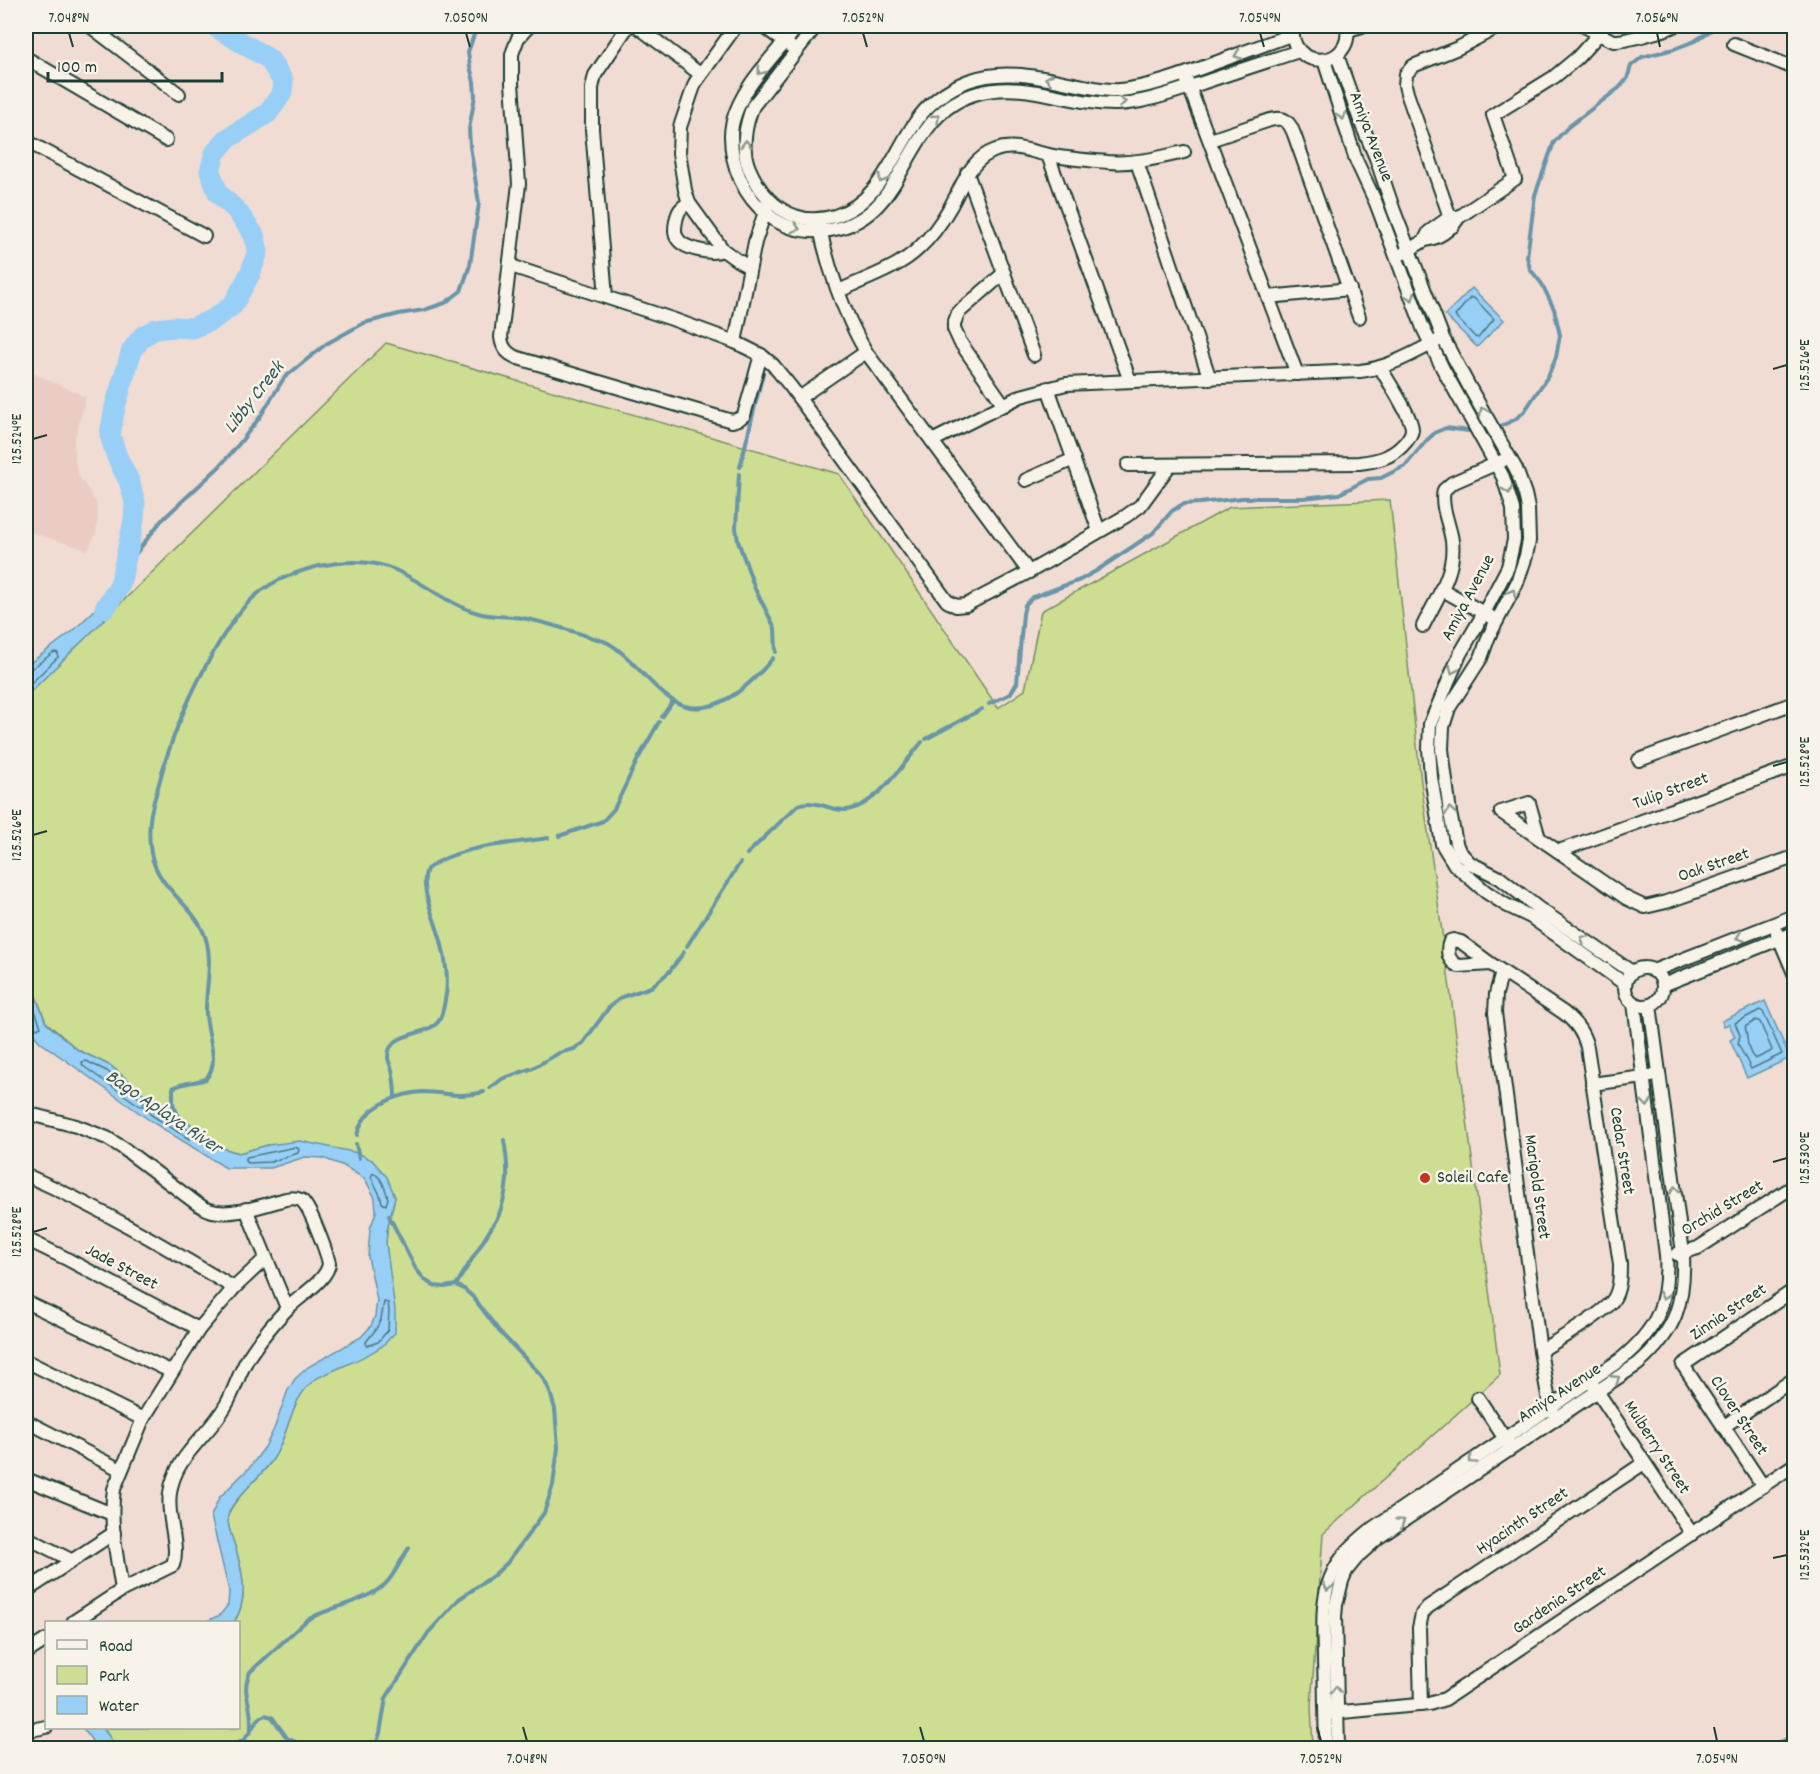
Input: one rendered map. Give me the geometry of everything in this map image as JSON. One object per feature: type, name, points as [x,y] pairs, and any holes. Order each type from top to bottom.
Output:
[{"type":"street","points":[[90,26],[179,94]]},
{"type":"street","points":[[529,26],[518,38],[512,54],[519,184],[501,337],[505,349],[510,355],[518,358],[732,421],[744,415],[761,355]]},
{"type":"street","points":[[606,297],[592,129],[592,88],[595,75],[628,26]]},
{"type":"street","points":[[636,26],[700,74]]},
{"type":"street","points":[[736,26],[695,83],[679,135],[681,170],[689,203],[723,250],[749,267]]},
{"type":"street","points":[[763,26],[795,51]]},
{"type":"street","points":[[767,206],[748,194],[740,180],[734,161],[731,131],[734,117],[746,91],[798,26]]},
{"type":"street","points":[[816,26],[759,96],[747,119],[745,149],[748,164],[775,220],[810,232],[864,201],[880,183],[925,110],[939,97],[969,81],[989,76],[1015,74],[1119,90],[1140,87],[1185,74],[1293,30],[1299,51],[1310,58],[1324,60],[1337,55],[1345,44],[1348,28],[1362,26]]},
{"type":"street","points":[[1454,220],[1401,72],[1464,45],[1500,26]]},
{"type":"street","points":[[1584,26],[1619,41],[1674,26]]},
{"type":"street","points":[[1396,255],[1409,251],[1425,240],[1430,232],[1454,220],[1515,179],[1493,115],[1554,77],[1577,58],[1599,34]]},
{"type":"street","points":[[1734,44],[1794,68]]},
{"type":"street","points":[[820,225],[843,227],[854,223],[873,210],[891,189],[926,128],[937,116],[962,99],[996,89],[1015,89],[1118,104],[1158,97],[1299,51]]},
{"type":"street","name":"Amiya Avenue","points":[[1337,55],[1443,338],[1510,457],[1521,480],[1528,508],[1529,541],[1517,583],[1475,670],[1444,705],[1431,724],[1429,749],[1438,829],[1442,844],[1454,854],[1500,878],[1527,908],[1625,984]]},
{"type":"street","points":[[26,58],[166,140]]},
{"type":"street","name":"Amiya Avenue","points":[[1324,60],[1356,160],[1376,203],[1430,344],[1507,485],[1513,509],[1514,540],[1508,567],[1460,654],[1444,705]]},
{"type":"street","points":[[1185,74],[1297,374]]},
{"type":"street","points":[[1210,140],[1285,116],[1294,134],[1359,317]]},
{"type":"street","points":[[26,141],[204,236]]},
{"type":"street","points":[[839,291],[899,262],[918,250],[933,234],[950,208],[967,173],[978,160],[997,149],[1011,147],[1048,155],[1109,162],[1137,162],[1184,152]]},
{"type":"street","points":[[1048,155],[1130,381]]},
{"type":"street","points":[[1137,162],[1210,379]]},
{"type":"street","points":[[967,173],[1034,355]]},
{"type":"street","points":[[689,203],[680,208],[678,213],[676,237],[684,244],[710,253],[723,250]]},
{"type":"street","points":[[735,342],[749,267],[767,206]]},
{"type":"street","points":[[820,225],[828,260],[850,322],[866,352],[1029,572]]},
{"type":"street","points":[[510,266],[735,342],[761,355],[773,365],[799,398],[951,605],[966,605],[1126,516],[1140,506],[1170,465]]},
{"type":"street","points":[[1004,273],[958,313],[950,324],[1004,405]]},
{"type":"street","points":[[1268,297],[1350,290]]},
{"type":"street","points":[[932,441],[1021,396],[1048,388],[1074,383],[1360,371],[1380,367],[1443,338]]},
{"type":"street","points":[[799,398],[866,352]]},
{"type":"street","points":[[1128,465],[1359,463],[1383,459],[1407,441],[1412,430],[1409,418],[1380,367]]},
{"type":"street","points":[[1048,388],[1099,531]]},
{"type":"street","points":[[1423,626],[1451,566],[1452,543],[1443,499],[1444,490],[1452,483],[1510,457]]},
{"type":"street","points":[[1026,480],[1074,459]]},
{"type":"street","points":[[1441,590],[1498,620]]},
{"type":"street","points":[[1639,760],[1794,703]]},
{"type":"street","name":"Tulip Street","points":[[1559,851],[1794,766]]},
{"type":"street","points":[[1539,838],[1559,851]]},
{"type":"street","name":"Oak Street","points":[[1559,851],[1626,898],[1645,906],[1666,902],[1794,857]]},
{"type":"street","name":"Amiya Avenue","points":[[1454,854],[1461,871],[1486,892],[1506,905],[1527,908],[1632,972]]},
{"type":"street","points":[[1653,971],[1794,916]]},
{"type":"street","points":[[1773,924],[1794,973]]},
{"type":"street","points":[[1663,985],[1794,933]]},
{"type":"street","name":"Cedar Street","points":[[1491,964],[1564,1013],[1580,1028],[1587,1047],[1620,1264],[1620,1284],[1614,1300],[1604,1310],[1540,1351]]},
{"type":"street","points":[[1643,968],[1653,971],[1659,976],[1663,985],[1659,999],[1650,1005],[1634,1004],[1626,993],[1625,984],[1628,977],[1632,972],[1643,968]]},
{"type":"street","name":"Marigold Street","points":[[1502,972],[1496,994],[1495,1013],[1540,1351],[1554,1412]]},
{"type":"street","name":"Amiya Avenue","points":[[1594,1386],[1644,1336],[1665,1298],[1667,1283],[1666,1255],[1634,1004]]},
{"type":"street","name":"Amiya Avenue","points":[[1326,1749],[1331,1713],[1335,1617],[1339,1591],[1346,1571],[1359,1555],[1379,1537],[1508,1443],[1594,1386],[1638,1364],[1665,1335],[1679,1307],[1683,1284],[1683,1253],[1650,1005]]},
{"type":"street","points":[[1592,1084],[1660,1075]]},
{"type":"street","points":[[26,1113],[76,1126],[106,1138],[209,1210],[221,1212],[294,1198],[300,1200],[310,1213],[329,1268],[287,1308],[249,1355],[226,1406],[184,1456],[170,1490],[168,1510],[175,1555],[173,1566],[122,1590],[76,1621]]},
{"type":"street","points":[[26,1175],[67,1193],[144,1234],[234,1288]]},
{"type":"street","name":"Orchid Street","points":[[1666,1255],[1683,1253],[1705,1243],[1794,1186]]},
{"type":"street","points":[[246,1209],[287,1308]]},
{"type":"street","name":"Jade Street","points":[[26,1239],[199,1329]]},
{"type":"street","points":[[122,1590],[112,1514],[114,1489],[143,1419],[199,1329],[234,1288],[266,1258]]},
{"type":"street","name":"Zinnia Street","points":[[1683,1365],[1794,1290]]},
{"type":"street","points":[[26,1302],[172,1372]]},
{"type":"street","points":[[26,1361],[143,1419]]},
{"type":"street","name":"Clover Street","points":[[1683,1365],[1763,1486]]},
{"type":"street","points":[[1724,1426],[1794,1379]]},
{"type":"street","name":"Mulberry Street","points":[[1594,1386],[1692,1534]]},
{"type":"street","points":[[1478,1398],[1508,1443]]},
{"type":"street","points":[[26,1421],[122,1470]]},
{"type":"street","name":"Hyacinth Street","points":[[1421,1705],[1419,1628],[1422,1614],[1434,1602],[1644,1463]]},
{"type":"street","name":"Gardenia Street","points":[[1331,1713],[1421,1705],[1437,1702],[1453,1695],[1794,1465]]},
{"type":"street","points":[[26,1479],[112,1514]]},
{"type":"street","points":[[26,1591],[114,1533]]},
{"type":"street","points":[[26,1537],[71,1560]]},
{"type":"street","points":[[26,1653],[45,1641]]},
{"type":"street","name":"Amiya Avenue","points":[[1331,1713],[1338,1749]]},
{"type":"street","points":[[26,1731],[45,1727]]},
{"type":"shaded area","points":[[26,370],[86,397],[74,442],[79,476],[96,502],[98,517],[96,534],[88,550],[26,531]]},
{"type":"green space","points":[[386,343],[839,474],[998,708],[1025,690],[1041,611],[1230,507],[1390,500],[1421,782],[1500,1375],[1323,1534],[1311,1706],[1313,1748],[163,1748],[151,1746],[117,1748],[104,1729],[240,1729],[240,1621],[235,1621],[242,1604],[243,1584],[228,1517],[235,1503],[273,1459],[295,1406],[307,1387],[318,1378],[382,1346],[389,1275],[387,1230],[395,1197],[372,1160],[268,1145],[239,1153],[222,1148],[177,1114],[152,1101],[111,1066],[78,1050],[46,1022],[26,971],[26,696]]},
{"type":"water","points":[[1472,288],[1504,320],[1477,347],[1445,315]]},
{"type":"water","points":[[120,585],[102,622],[26,696],[26,666],[73,631]]},
{"type":"water","name":"Bago Aplaya River","points":[[26,971],[46,1023],[78,1050],[111,1066],[152,1101],[177,1114],[222,1148],[239,1153],[268,1145],[300,1141],[358,1153],[372,1160],[387,1177],[395,1197],[386,1243],[395,1310],[395,1333],[384,1345],[360,1359],[321,1376],[307,1387],[295,1406],[273,1459],[230,1510],[229,1527],[240,1563],[243,1583],[242,1603],[235,1621],[207,1621],[220,1615],[228,1605],[229,1591],[211,1516],[219,1498],[250,1467],[265,1447],[288,1390],[295,1379],[308,1367],[361,1337],[371,1326],[377,1300],[368,1257],[370,1229],[376,1212],[375,1198],[365,1179],[344,1166],[323,1158],[305,1157],[271,1168],[226,1168],[152,1122],[40,1042],[26,1022]]},
{"type":"water","points":[[1765,1001],[1790,1058],[1747,1078],[1730,1040],[1735,1037],[1729,1024],[1724,1026],[1722,1021]]},
{"type":"water","points":[[84,1729],[104,1729],[117,1748],[97,1748]]},
{"type":"waterway","points":[[105,608],[120,585],[134,520],[135,502],[110,435],[115,407],[132,350],[143,336],[156,329],[192,328],[212,320],[233,305],[250,274],[258,251],[254,235],[237,211],[218,193],[210,171],[215,153],[227,139],[268,113],[282,93],[283,81],[269,59],[214,26]]},
{"type":"waterway","name":"Libby Creek","points":[[124,569],[161,521],[219,467],[239,444],[260,417],[284,378],[326,344],[364,323],[424,310],[445,303],[461,291],[470,265],[479,203],[470,146],[469,129],[475,96],[468,52],[477,26]]},
{"type":"waterway","points":[[1501,426],[1524,412],[1548,376],[1556,357],[1560,335],[1554,309],[1542,284],[1530,269],[1527,257],[1535,195],[1554,142],[1568,127],[1619,88],[1627,79],[1631,66],[1642,57],[1695,41],[1717,26]]},
{"type":"waterway","points":[[740,467],[763,373]]},
{"type":"waterway","points":[[989,704],[1010,694],[1017,683],[1025,605],[1033,597],[1080,580],[1096,571],[1153,533],[1172,511],[1183,504],[1242,498],[1304,498],[1339,494],[1368,479],[1381,478],[1405,466],[1436,432],[1446,428],[1469,431]]},
{"type":"waterway","points":[[739,474],[736,528],[738,541],[755,589],[775,628],[776,652]]},
{"type":"waterway","name":"Bago Aplaya River","points":[[179,1117],[173,1104],[173,1088],[206,1079],[213,1064],[206,1014],[209,962],[207,941],[203,931],[190,911],[167,886],[155,865],[149,832],[153,804],[168,752],[181,718],[216,647],[244,607],[269,585],[292,574],[336,563],[365,563],[393,569],[456,604],[478,613],[522,618],[563,628],[608,643],[668,697],[679,704],[690,707],[714,705],[737,693],[773,658]]},
{"type":"waterway","points":[[662,717],[673,701]]},
{"type":"waterway","points":[[926,739],[982,709]]},
{"type":"waterway","points":[[559,836],[603,821],[614,809],[659,722]]},
{"type":"waterway","points":[[747,854],[798,805],[810,803],[843,810],[865,803],[887,784],[922,742]]},
{"type":"waterway","points":[[395,1098],[393,1074],[388,1059],[390,1049],[401,1038],[432,1027],[438,1022],[443,1011],[447,987],[440,937],[425,886],[427,869],[440,861],[469,850],[548,838]]},
{"type":"waterway","points":[[687,946],[740,863]]},
{"type":"waterway","points":[[490,1088],[502,1079],[533,1068],[583,1043],[610,1006],[622,997],[651,987],[669,972],[684,952]]},
{"type":"waterway","points":[[357,1135],[367,1115],[389,1100],[423,1092],[460,1095],[484,1092]]},
{"type":"waterway","points":[[456,1285],[502,1207],[507,1179],[504,1140]]},
{"type":"waterway","points":[[356,1144],[359,1158]]},
{"type":"waterway","points":[[375,1748],[386,1698],[428,1633],[459,1599],[493,1576],[507,1563],[544,1513],[553,1485],[558,1448],[555,1409],[549,1389],[541,1375],[499,1331],[464,1289],[456,1285],[434,1286],[425,1280],[416,1269],[389,1216]]},
{"type":"waterway","points":[[251,1730],[246,1687],[250,1672],[307,1620],[362,1598],[382,1587],[392,1576],[409,1548]]},
{"type":"waterway","points":[[213,1748],[242,1741],[257,1721],[265,1715],[272,1717],[287,1738],[308,1748]]},
{"type":"waterway","points":[[1767,1748],[1794,1737]]},
{"type":"place","name":"Soleil Cafe","points":[[1425,1178]]}]
